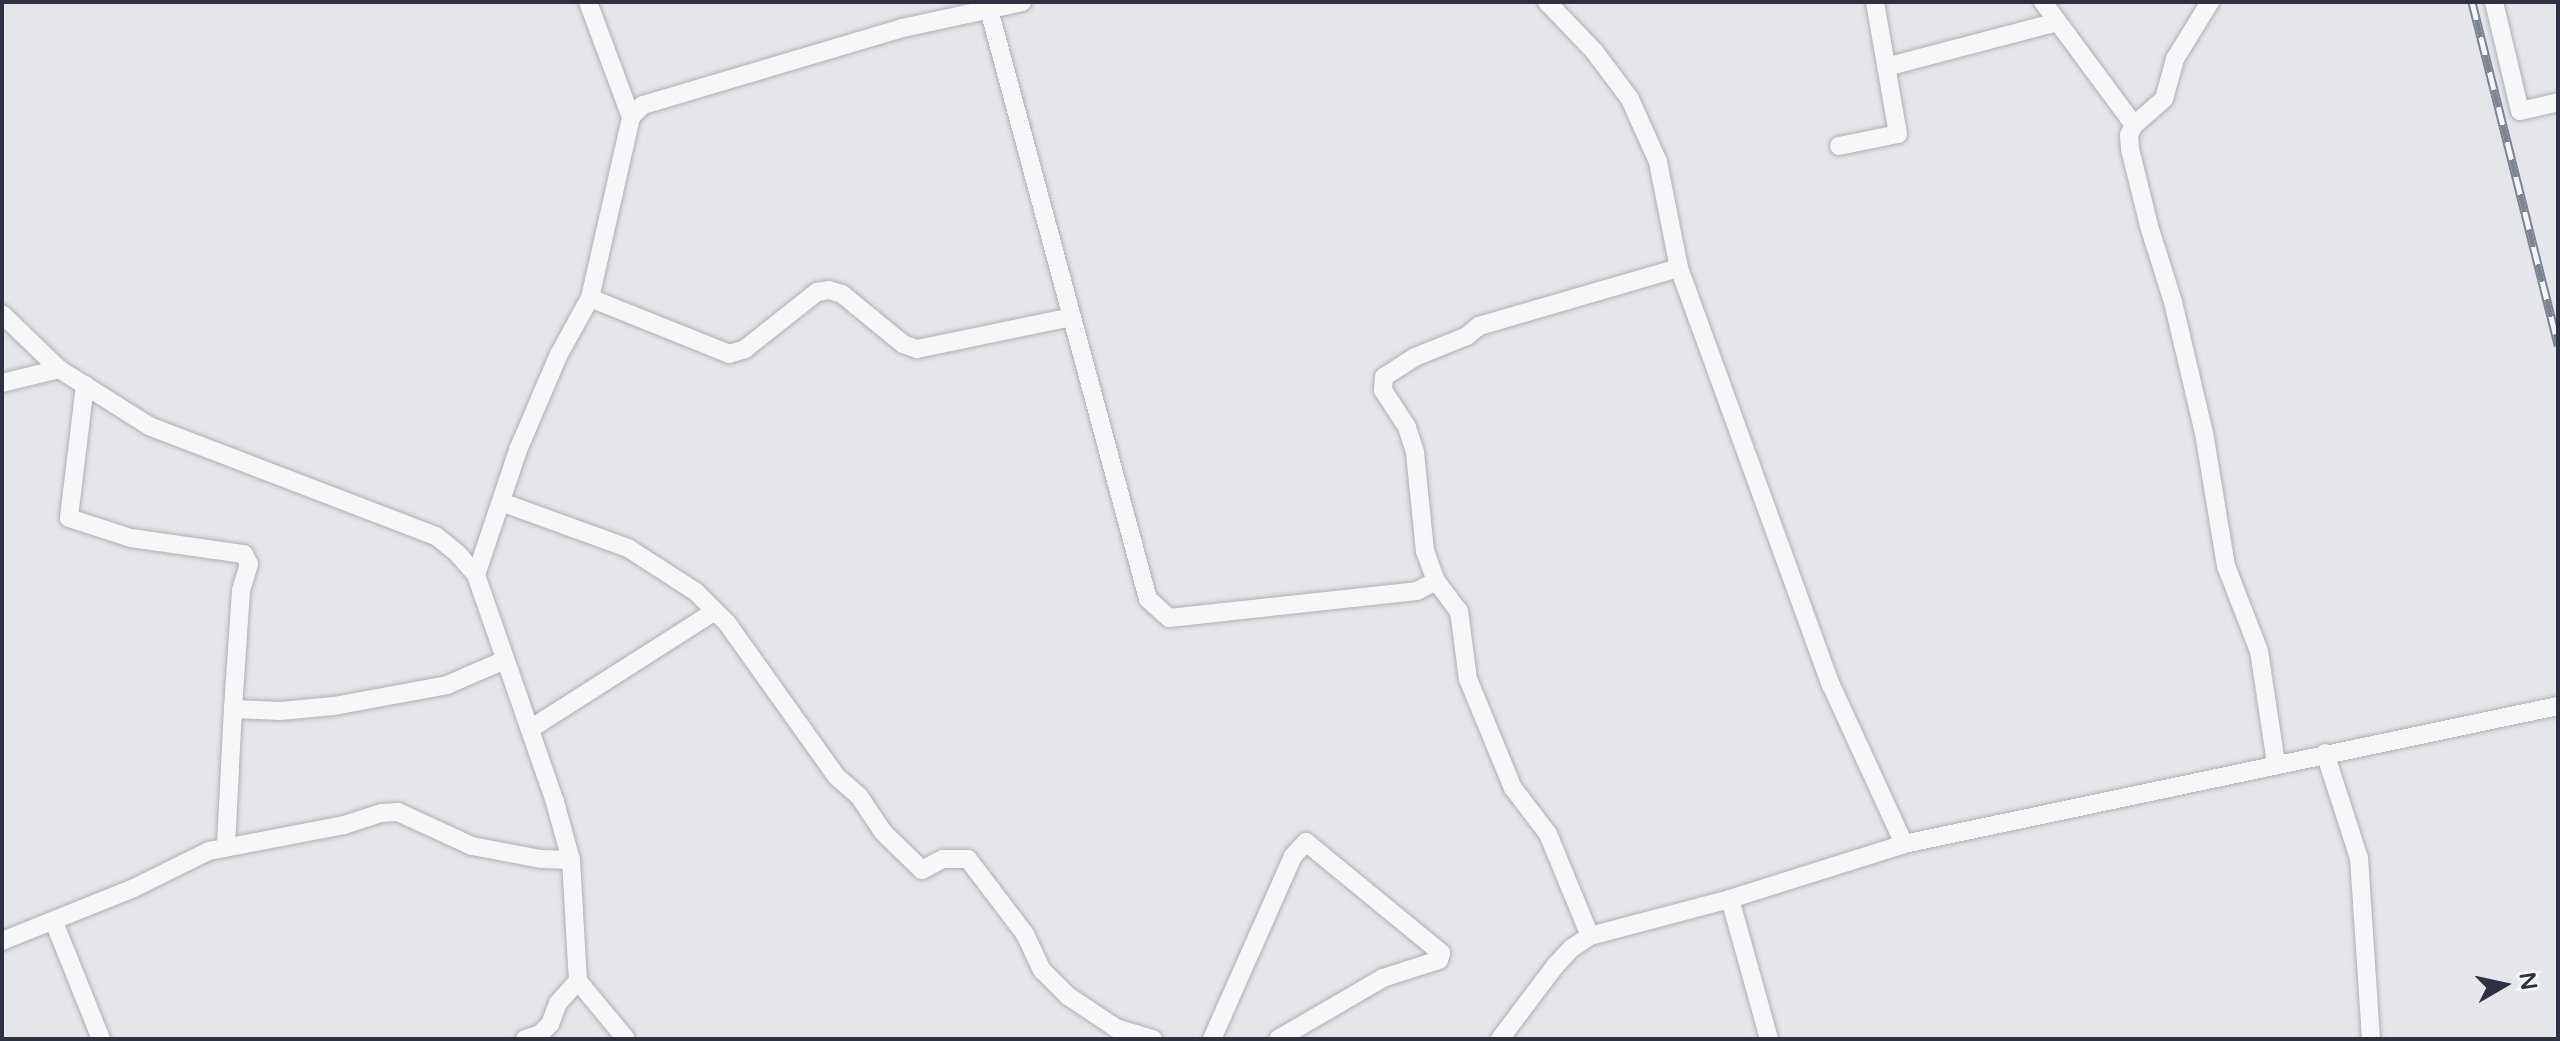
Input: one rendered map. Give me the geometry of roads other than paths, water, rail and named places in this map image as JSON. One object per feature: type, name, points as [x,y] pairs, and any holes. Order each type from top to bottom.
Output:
[{"type":"street","points":[[588,2],[631,117]]},
{"type":"street","points":[[476,575],[558,356],[590,298],[631,117],[643,105],[903,28],[987,6],[1022,2]]},
{"type":"street","points":[[1547,2],[1594,51],[1630,99],[1658,162],[1679,268],[1831,685],[1904,844]]},
{"type":"street","points":[[1839,146],[1898,134],[1875,2]]},
{"type":"street","points":[[2043,2],[2134,125]]},
{"type":"street","points":[[2210,2],[2175,59],[2164,99],[2134,125],[2129,135],[2130,149],[2149,226],[2173,302],[2204,433],[2226,566],[2259,651],[2276,764]]},
{"type":"street","points":[[2494,2],[2520,111],[2558,102]]},
{"type":"street","points":[[987,6],[1148,599],[1169,618],[1417,591],[1436,581]]},
{"type":"street","points":[[1886,67],[2057,22]]},
{"type":"street","points":[[1590,936],[1548,834],[1513,788],[1468,679],[1459,611],[1436,581],[1425,551],[1415,452],[1407,427],[1383,390],[1384,377],[1415,357],[1467,336],[1479,326],[1679,268]]},
{"type":"street","points":[[590,298],[729,354],[745,349],[817,292],[829,290],[842,294],[903,344],[917,349],[1072,317]]},
{"type":"street","points":[[2,314],[59,369],[149,426],[436,536],[476,575],[530,729],[571,860],[578,981],[626,1039]]},
{"type":"street","points":[[2,383],[59,369]]},
{"type":"street","points":[[85,385],[69,518],[131,538],[244,554],[249,564],[241,591],[226,846]]},
{"type":"street","points":[[501,502],[628,548],[671,573],[715,611],[837,777],[859,796],[883,832],[922,870],[943,859],[968,859],[1025,934],[1042,970],[1068,996],[1116,1028],[1153,1039]]},
{"type":"street","points":[[530,729],[715,611]]},
{"type":"street","points":[[233,709],[334,706],[447,685],[505,660]]},
{"type":"street","points":[[1500,1039],[1555,966],[1572,948],[1590,936],[1730,899],[1904,844],[2558,706]]},
{"type":"street","points":[[2325,753],[2359,858],[2371,1039]]},
{"type":"street","points":[[2,941],[54,922],[226,846],[398,812],[472,846],[571,860]]},
{"type":"street","points":[[1212,1039],[1293,856],[1306,842],[1441,953],[1439,960],[1383,978],[1278,1039]]},
{"type":"street","points":[[1730,899],[1769,1039]]},
{"type":"street","points":[[54,922],[101,1039]]},
{"type":"street","points":[[525,1039],[540,1034],[550,1024],[558,1003],[578,981]]},
{"type":"railway","points":[[2472,2],[2558,345]]}]
